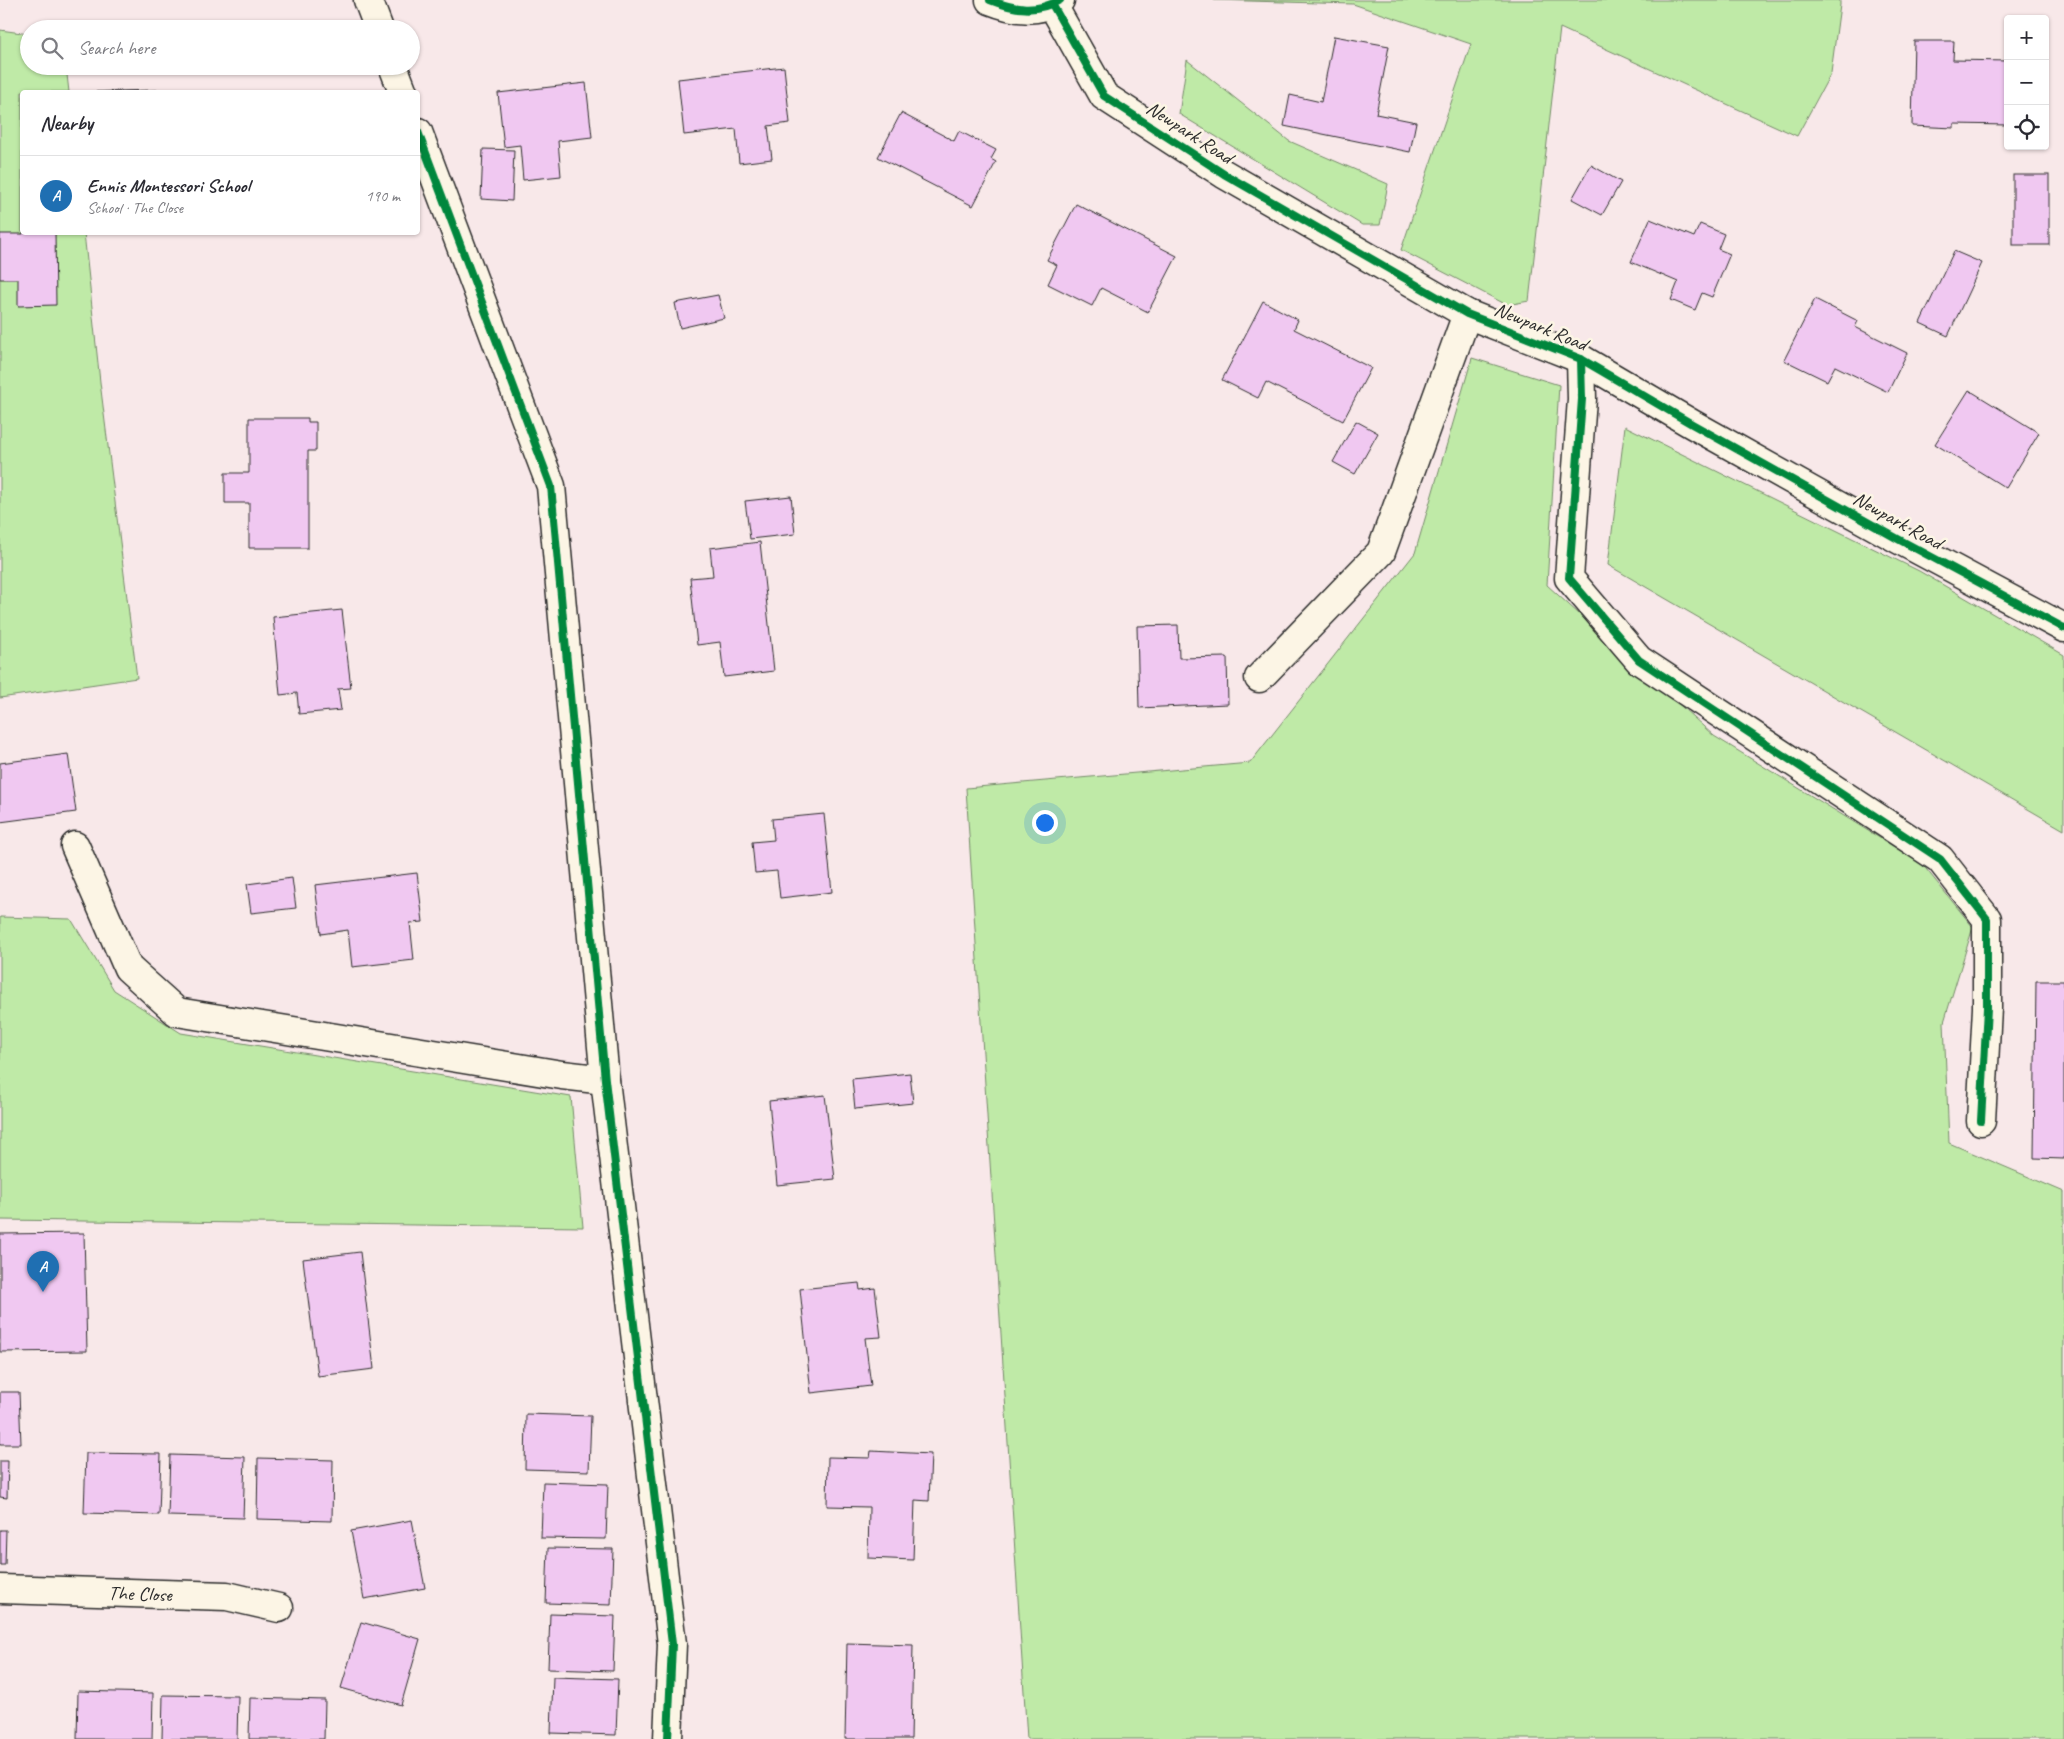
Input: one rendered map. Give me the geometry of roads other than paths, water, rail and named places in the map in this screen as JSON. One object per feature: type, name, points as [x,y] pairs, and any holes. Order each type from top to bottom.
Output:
[{"type":"street","points":[[368,0],[375,20]]},
{"type":"street","points":[[990,0],[1009,8],[1031,10],[1056,2]]},
{"type":"street","name":"Newpark Road","points":[[1056,2],[1104,96],[1224,174],[1467,314],[1581,359],[1692,424],[1898,539],[2064,628]]},
{"type":"street","points":[[396,75],[401,90]]},
{"type":"street","points":[[420,137],[551,486],[605,1080],[672,1644],[668,1739]]},
{"type":"street","points":[[1259,678],[1381,552],[1467,314]]},
{"type":"street","points":[[1581,359],[1582,399],[1569,578],[1639,660],[1940,859],[1988,919],[1988,1008],[1981,1121]]},
{"type":"street","points":[[75,846],[128,968],[177,1012],[562,1075],[605,1080]]},
{"type":"street","name":"The Close","points":[[0,1589],[227,1596],[279,1608]]},
{"type":"place","name":"Ennis Montessori School","points":[[43,1292]]}]
